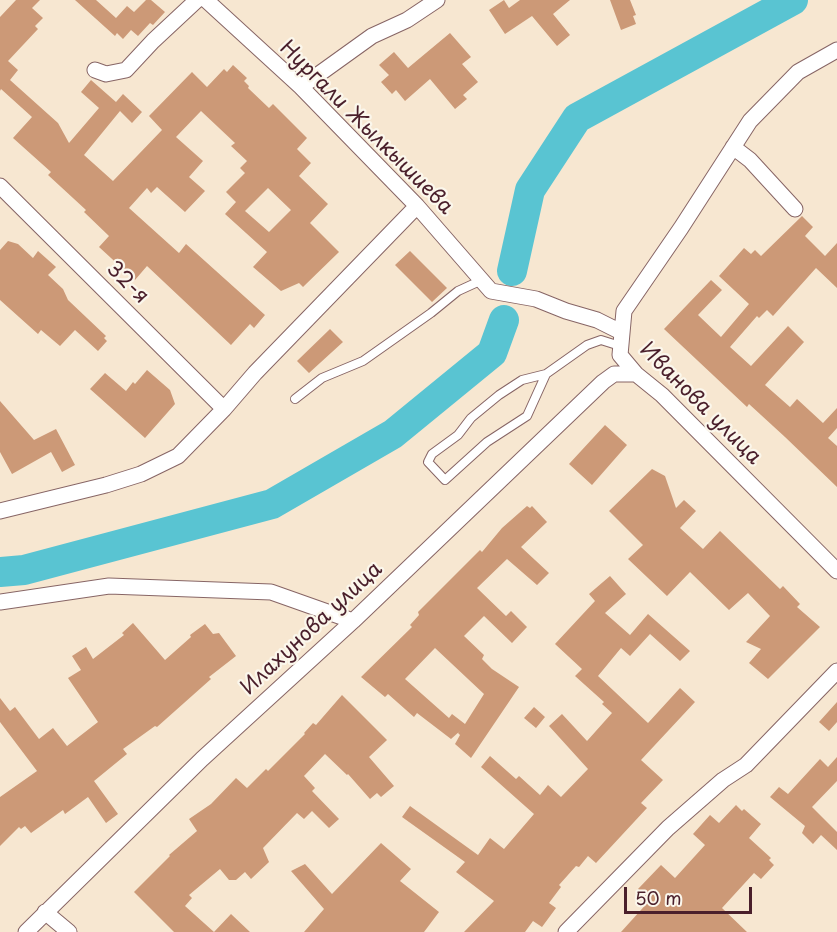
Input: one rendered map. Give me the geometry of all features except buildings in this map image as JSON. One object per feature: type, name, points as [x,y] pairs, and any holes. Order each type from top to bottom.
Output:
[{"type":"street","points":[[95,70],[106,74],[126,70],[197,0]]},
{"type":"street","name":"Нургали Жылкышиева","points":[[206,0],[301,87],[417,206],[486,285]]},
{"type":"street","points":[[301,87],[372,36],[407,20],[437,0]]},
{"type":"street","points":[[620,339],[624,311],[750,121],[798,72],[837,50]]},
{"type":"street","points":[[733,147],[750,160],[795,209]]},
{"type":"street","name":"32-я","points":[[0,186],[224,409]]},
{"type":"street","points":[[0,511],[96,488],[141,474],[178,456],[417,206]]},
{"type":"street","name":"Иванова улица","points":[[486,285],[536,299],[597,321],[620,339],[620,354],[636,374],[662,395],[837,571]]},
{"type":"street","name":"Илахунова улица","points":[[26,932],[202,759],[353,621],[603,382],[614,374],[636,374]]},
{"type":"street","points":[[0,602],[109,586],[271,592],[353,621]]},
{"type":"street","points":[[566,932],[668,828],[723,780],[746,765],[837,671]]},
{"type":"street","points":[[45,912],[69,932]]},
{"type":"lane","points":[[295,399],[322,378],[363,361],[458,291],[486,285]]},
{"type":"lane","points":[[546,374],[527,416],[487,442],[445,480],[428,462],[432,454],[458,435],[471,418],[522,380],[546,374],[587,345],[601,340],[620,339]]},
{"type":"waterway","points":[[512,271],[530,190],[577,118],[793,0]]},
{"type":"waterway","points":[[0,572],[24,570],[272,504],[393,434],[492,353],[504,320]]}]
